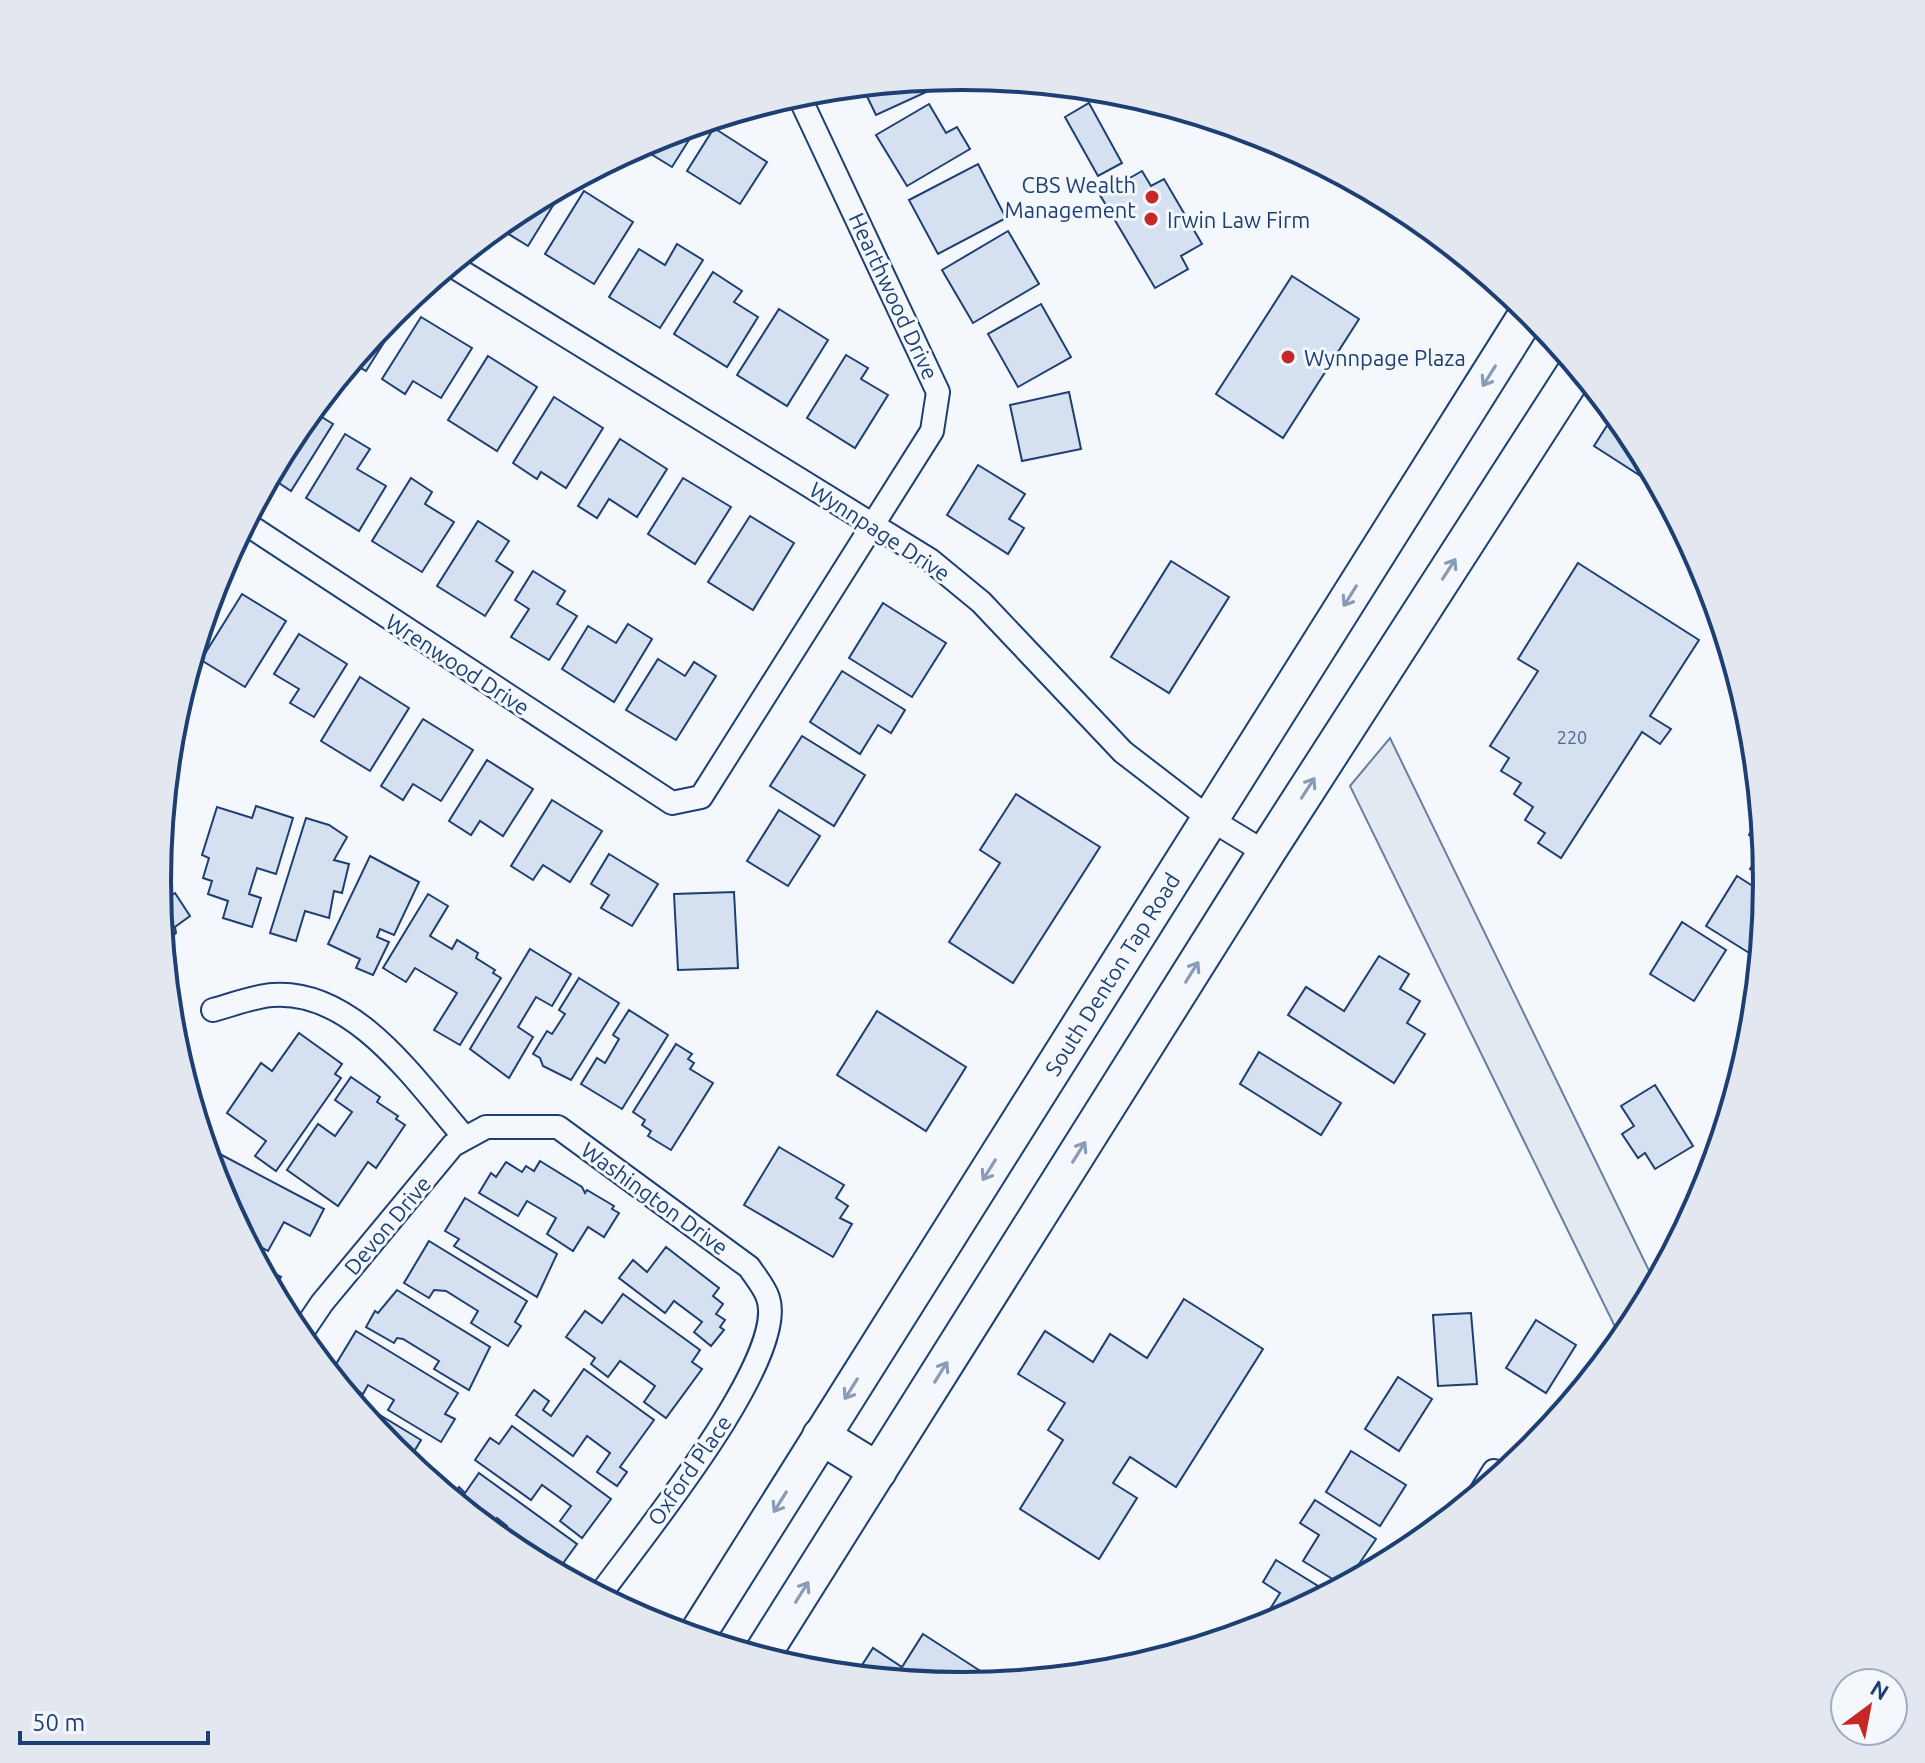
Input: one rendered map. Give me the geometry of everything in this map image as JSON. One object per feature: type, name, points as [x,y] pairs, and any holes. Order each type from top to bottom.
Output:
[{"type":"main road","name":"South Denton Tap Road","points":[[701,1628],[1522,322]]},
{"type":"main road","points":[[766,1648],[1266,853],[1572,377]]},
{"type":"main road","points":[[821,1436],[878,1471]]},
{"type":"street","name":"Hearthwood Drive","points":[[672,803],[701,797],[932,431],[938,392],[804,106]]},
{"type":"street","name":"Wynnpage Drive","points":[[460,271],[875,523],[930,560],[981,602],[1123,752],[1210,819],[1266,853]]},
{"type":"street","name":"Wrenwood Drive","points":[[254,529],[672,803]]},
{"type":"street","points":[[213,1010],[274,995],[333,1005],[390,1051],[465,1138]]},
{"type":"street","name":"Devon Drive","points":[[307,1325],[453,1145],[486,1127]]},
{"type":"street","name":"Washington Drive","points":[[486,1127],[558,1127],[749,1267],[769,1300],[766,1336]]},
{"type":"street","name":"Oxford Place","points":[[605,1587],[724,1422],[753,1373],[766,1336]]},
{"type":"shaded area","points":[[1390,738],[1650,1273],[1616,1328],[1350,786]]},
{"type":"building","points":[[928,91],[876,115],[867,96]]},
{"type":"building","points":[[1089,103],[1122,163],[1098,176],[1065,117]]},
{"type":"building","points":[[929,104],[946,133],[957,127],[970,149],[907,186],[876,135]]},
{"type":"building","points":[[716,129],[767,162],[740,204],[687,171],[712,131]]},
{"type":"building","points":[[690,139],[672,167],[651,154]]},
{"type":"building","points":[[978,164],[1006,218],[938,254],[909,200]]},
{"type":"building","name":"Irwin Law Firm","points":[[1142,171],[1151,186],[1164,179],[1202,244],[1181,256],[1188,269],[1155,288],[1100,195]]},
{"type":"building","points":[[584,191],[633,222],[594,284],[545,254]]},
{"type":"building","points":[[554,204],[528,246],[508,234]]},
{"type":"building","points":[[1008,231],[1039,284],[973,323],[942,270]]},
{"type":"building","points":[[677,244],[703,260],[660,328],[609,297],[639,249],[665,265]]},
{"type":"building","points":[[713,272],[742,291],[734,302],[758,317],[727,367],[674,334]]},
{"type":"building","name":"Wynnpage Plaza","points":[[1292,276],[1359,319],[1283,438],[1216,394]]},
{"type":"building","points":[[1041,304],[1071,357],[1018,387],[988,334]]},
{"type":"building","points":[[779,309],[828,340],[787,406],[737,375]]},
{"type":"building","points":[[421,317],[472,348],[441,398],[413,381],[405,394],[382,379]]},
{"type":"building","points":[[385,341],[366,371],[361,368]]},
{"type":"building","points":[[846,355],[868,368],[861,379],[888,395],[855,448],[807,418]]},
{"type":"building","points":[[488,356],[537,387],[497,451],[448,420]]},
{"type":"building","points":[[1069,392],[1081,449],[1022,461],[1010,405]]},
{"type":"building","points":[[554,397],[603,428],[566,488],[541,472],[537,479],[513,463]]},
{"type":"building","points":[[322,417],[333,424],[291,491],[279,483]]},
{"type":"building","points":[[1608,424],[1643,477],[1594,446]]},
{"type":"building","points":[[345,434],[370,449],[357,469],[386,486],[359,531],[306,498]]},
{"type":"building","points":[[620,439],[667,469],[637,517],[609,499],[597,518],[578,506]]},
{"type":"building","points":[[978,465],[1025,494],[1009,519],[1024,528],[1008,554],[947,515]]},
{"type":"building","points":[[411,478],[432,492],[425,504],[454,522],[422,572],[372,541]]},
{"type":"building","points":[[683,478],[731,507],[695,564],[648,534]]},
{"type":"building","points":[[750,516],[794,543],[753,610],[708,582]]},
{"type":"building","points":[[478,521],[509,541],[496,561],[513,572],[485,616],[437,586]]},
{"type":"building","points":[[1171,561],[1229,597],[1169,693],[1111,657]]},
{"type":"building","points":[[1578,563],[1699,640],[1650,716],[1671,729],[1660,744],[1642,732],[1561,858],[1538,843],[1545,833],[1525,820],[1533,807],[1514,794],[1521,783],[1501,771],[1509,758],[1490,746],[1538,671],[1518,659]]},
{"type":"building","points":[[533,571],[565,591],[557,604],[577,616],[549,660],[511,637],[529,609],[515,600]]},
{"type":"building","points":[[242,594],[286,621],[245,687],[203,661]]},
{"type":"building","points":[[883,603],[946,643],[912,697],[849,658]]},
{"type":"building","points":[[628,624],[652,639],[614,702],[562,669],[588,626],[616,643]]},
{"type":"building","points":[[299,634],[347,664],[314,717],[290,703],[299,689],[274,674]]},
{"type":"building","points":[[658,659],[685,676],[694,662],[716,676],[676,740],[626,710]]},
{"type":"building","points":[[842,671],[905,710],[891,733],[878,725],[860,754],[810,722]]},
{"type":"building","points":[[360,677],[409,708],[370,771],[321,741]]},
{"type":"building","points":[[423,719],[473,750],[441,801],[413,784],[403,800],[381,786]]},
{"type":"building","points":[[802,736],[865,775],[834,826],[770,786]]},
{"type":"building","points":[[487,760],[533,789],[503,836],[480,821],[471,835],[449,821]]},
{"type":"building","points":[[1016,794],[1100,847],[1013,983],[949,942],[1000,863],[980,850]]},
{"type":"building","points":[[552,800],[602,831],[570,882],[543,865],[533,880],[511,866]]},
{"type":"building","points":[[256,806],[293,818],[276,874],[257,868],[249,894],[261,898],[252,927],[223,918],[228,901],[208,894],[212,881],[203,878],[209,858],[202,855],[217,807],[252,818]]},
{"type":"building","points":[[779,810],[820,836],[788,886],[747,861]]},
{"type":"building","points":[[306,818],[329,825],[347,837],[334,860],[349,864],[342,893],[334,891],[329,918],[305,911],[296,941],[270,933]]},
{"type":"building","points":[[609,854],[658,884],[632,926],[601,908],[609,895],[591,884]]},
{"type":"building","points":[[370,856],[419,882],[394,935],[380,929],[377,937],[389,942],[373,975],[356,968],[360,959],[328,944]]},
{"type":"building","points":[[1737,876],[1754,887],[1750,954],[1706,926]]},
{"type":"building","points":[[734,892],[738,968],[678,970],[674,894]]},
{"type":"building","points":[[175,893],[190,916],[175,927],[173,936],[173,933],[172,895]]},
{"type":"building","points":[[428,894],[448,906],[430,936],[452,949],[457,940],[478,953],[476,958],[495,970],[493,973],[501,978],[460,1045],[434,1030],[457,993],[415,968],[406,982],[383,968]]},
{"type":"building","points":[[1682,922],[1726,950],[1694,1001],[1650,974]]},
{"type":"building","points":[[530,949],[571,974],[552,1006],[536,997],[518,1027],[533,1037],[509,1078],[470,1049]]},
{"type":"building","points":[[1379,956],[1409,974],[1400,989],[1420,1001],[1407,1023],[1425,1034],[1394,1083],[1288,1015],[1306,987],[1344,1011]]},
{"type":"building","points":[[579,978],[619,1003],[571,1080],[543,1066],[540,1058],[533,1054],[547,1031],[552,1034],[565,1014],[559,1010]]},
{"type":"building","points":[[629,1010],[668,1035],[622,1109],[581,1084],[597,1058],[605,1063],[619,1039],[613,1035]]},
{"type":"building","points":[[877,1011],[966,1067],[926,1131],[837,1075]]},
{"type":"building","points":[[299,1033],[342,1064],[335,1074],[341,1078],[276,1171],[255,1156],[266,1141],[227,1113],[261,1063],[272,1071]]},
{"type":"building","points":[[676,1044],[692,1054],[688,1059],[694,1063],[690,1069],[713,1083],[671,1150],[648,1136],[651,1131],[642,1125],[645,1120],[633,1112]]},
{"type":"building","points":[[1259,1052],[1341,1103],[1321,1135],[1240,1084]]},
{"type":"building","points":[[351,1077],[380,1097],[377,1102],[398,1116],[396,1119],[405,1125],[376,1168],[368,1162],[338,1206],[287,1170],[318,1124],[335,1136],[352,1112],[335,1100]]},
{"type":"building","points":[[1655,1085],[1693,1146],[1655,1169],[1645,1153],[1638,1158],[1622,1134],[1634,1126],[1621,1106]]},
{"type":"building","points":[[779,1147],[844,1185],[836,1198],[848,1206],[840,1218],[852,1224],[833,1257],[744,1205]]},
{"type":"building","points":[[220,1154],[324,1209],[310,1236],[284,1222],[268,1251],[261,1247],[253,1232]]},
{"type":"building","points":[[540,1161],[582,1187],[585,1193],[587,1190],[614,1206],[612,1209],[619,1213],[604,1237],[588,1227],[573,1251],[547,1234],[556,1218],[527,1201],[518,1216],[479,1193],[491,1173],[496,1177],[506,1162],[522,1172],[526,1166],[534,1171]]},
{"type":"building","points":[[465,1198],[557,1254],[537,1297],[454,1246],[459,1239],[445,1231]]},
{"type":"building","points":[[429,1241],[527,1301],[515,1322],[521,1326],[508,1346],[471,1323],[478,1311],[446,1291],[434,1290],[429,1298],[404,1283]]},
{"type":"building","points":[[666,1247],[719,1288],[713,1296],[723,1304],[716,1314],[725,1320],[720,1327],[724,1330],[711,1346],[694,1332],[702,1322],[674,1301],[665,1313],[619,1278],[633,1260],[647,1272]]},
{"type":"building","points":[[397,1290],[490,1347],[469,1390],[434,1369],[439,1361],[403,1339],[397,1338],[394,1343],[366,1327],[375,1311],[378,1313]]},
{"type":"building","points":[[623,1294],[700,1350],[692,1362],[702,1369],[666,1418],[644,1402],[655,1386],[620,1361],[608,1377],[591,1364],[595,1358],[566,1337],[585,1311],[602,1323]]},
{"type":"building","points":[[1184,1299],[1263,1349],[1176,1487],[1130,1457],[1113,1483],[1137,1498],[1099,1559],[1020,1509],[1063,1440],[1048,1430],[1065,1403],[1018,1374],[1045,1331],[1093,1362],[1110,1334],[1147,1358]]},
{"type":"building","points":[[1471,1313],[1477,1384],[1438,1386],[1433,1315]]},
{"type":"building","points":[[1536,1320],[1576,1345],[1546,1393],[1506,1368]]},
{"type":"building","points":[[356,1331],[458,1393],[445,1414],[455,1419],[441,1442],[388,1410],[394,1400],[368,1385],[363,1394],[357,1390],[336,1364]]},
{"type":"building","points":[[584,1369],[654,1420],[620,1467],[627,1472],[617,1486],[597,1472],[610,1453],[587,1436],[573,1456],[516,1415],[534,1390],[549,1401],[543,1410],[551,1416]]},
{"type":"building","points":[[1398,1377],[1432,1399],[1399,1451],[1365,1429]]},
{"type":"building","points":[[376,1413],[421,1440],[414,1452]]},
{"type":"building","points":[[512,1426],[611,1499],[582,1538],[560,1521],[571,1506],[542,1485],[531,1500],[475,1460],[490,1438],[499,1444]]},
{"type":"building","points":[[1351,1451],[1406,1485],[1380,1526],[1326,1492]]},
{"type":"building","points":[[479,1473],[577,1544],[562,1564],[523,1540],[457,1490],[459,1487],[465,1493]]},
{"type":"building","points":[[1315,1500],[1376,1539],[1356,1568],[1334,1580],[1303,1561],[1319,1535],[1300,1523]]},
{"type":"building","points":[[1276,1560],[1320,1587],[1269,1611],[1280,1593],[1263,1582]]},
{"type":"building","points":[[923,1634],[982,1672],[861,1666],[873,1648],[902,1667]]},
{"type":"place","name":"CBS Wealth Management","points":[[1152,197]]},
{"type":"place","name":"Irwin Law Firm","points":[[1151,219]]},
{"type":"place","name":"Wynnpage Plaza","points":[[1288,357]]}]
